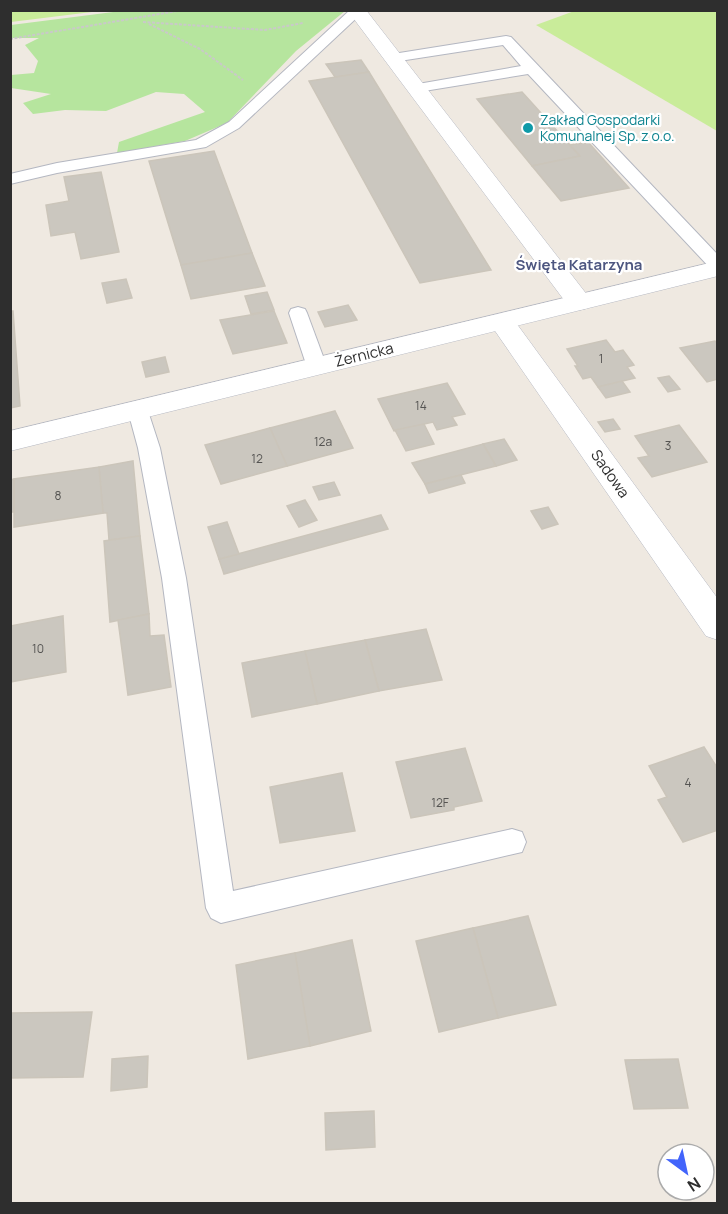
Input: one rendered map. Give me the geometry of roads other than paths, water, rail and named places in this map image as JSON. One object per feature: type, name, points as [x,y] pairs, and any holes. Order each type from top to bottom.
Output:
[{"type":"street","points":[[351,16],[365,23],[418,88],[579,302]]},
{"type":"street","name":"Żernicka","points":[[10,441],[502,322],[717,267]]},
{"type":"street","name":"Sadowa","points":[[502,322],[717,626]]},
{"type":"lane","points":[[10,179],[57,168],[200,144],[234,125],[351,16]]},
{"type":"lane","points":[[393,58],[506,40],[717,267]]},
{"type":"lane","points":[[418,88],[531,69]]},
{"type":"lane","points":[[298,313],[317,367]]},
{"type":"lane","points":[[138,411],[149,448],[174,578],[221,908],[512,842]]},
{"type":"place","name":"Zakład Gospodarki Komunalnej Sp. z o.o.","points":[[528,128]]},
{"type":"district","name":"Święta Katarzyna","points":[[579,265]]}]
